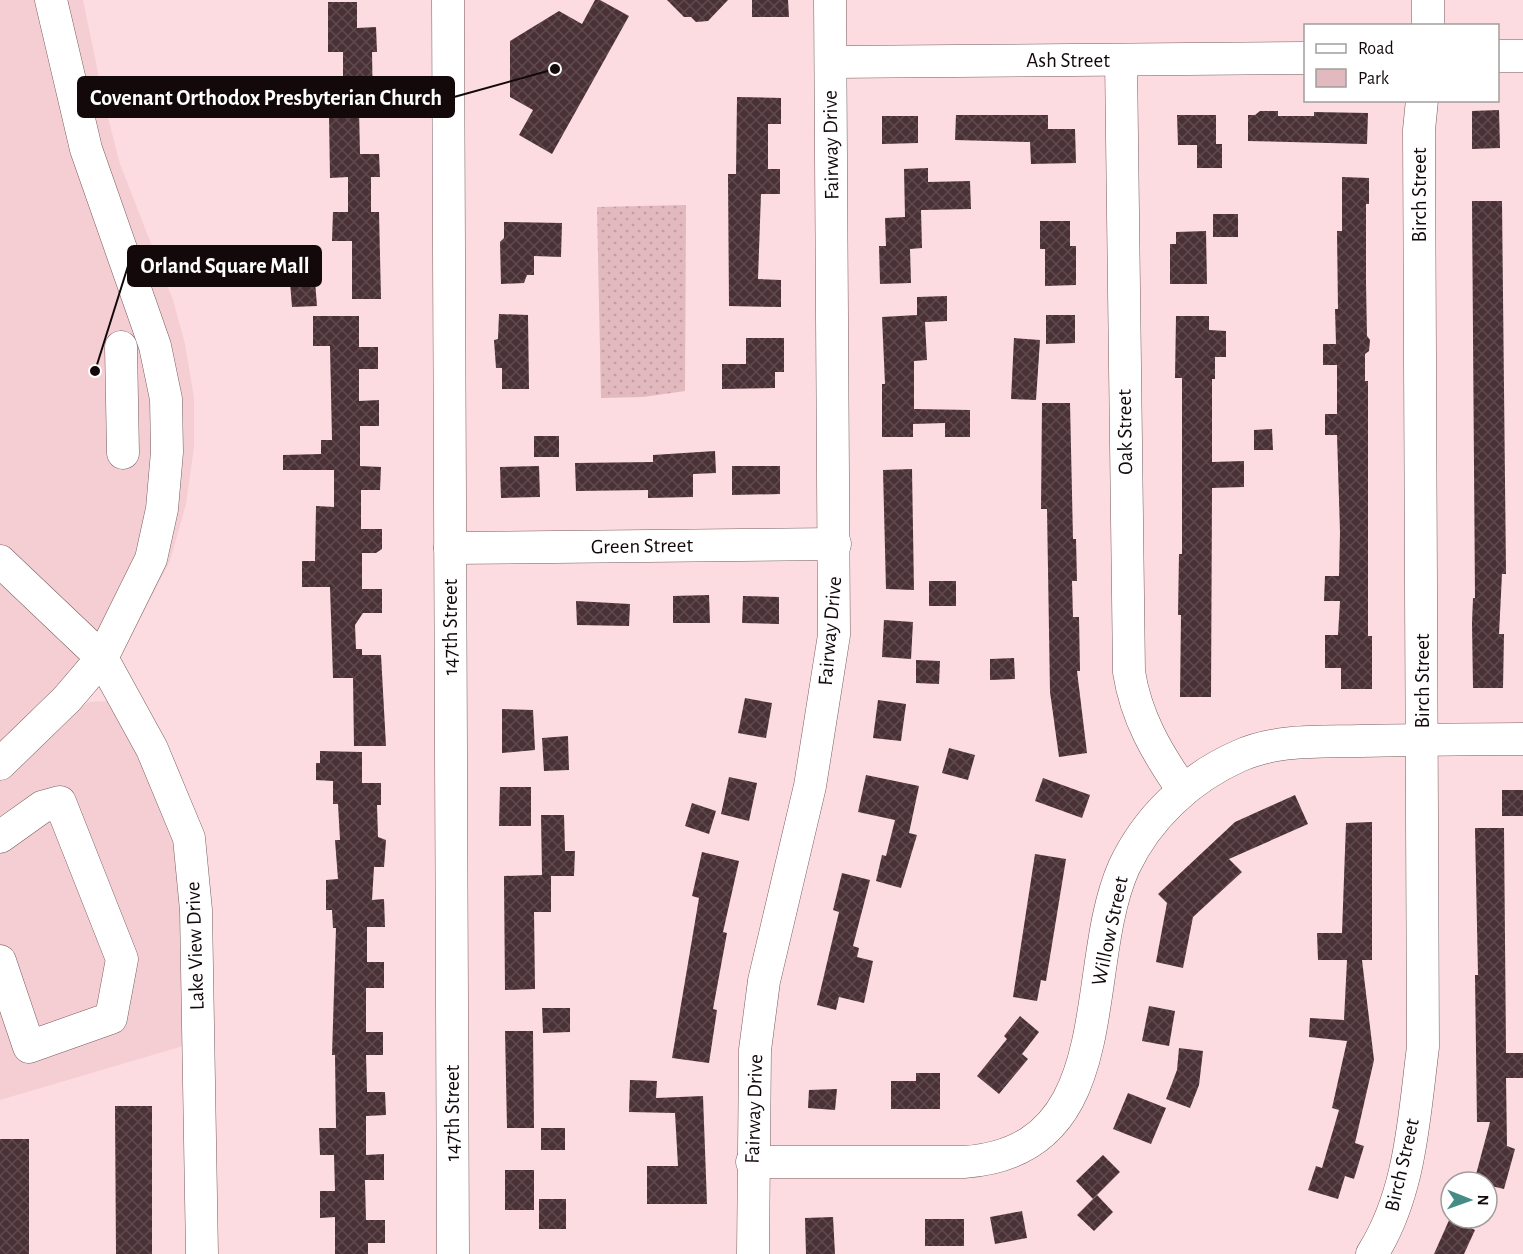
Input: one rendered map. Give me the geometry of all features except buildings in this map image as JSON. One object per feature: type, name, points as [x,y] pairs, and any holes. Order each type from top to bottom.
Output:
[{"type":"street","points":[[0,764],[67,699],[102,658],[151,559],[162,509],[167,452],[166,399],[156,346],[86,149],[51,0]]},
{"type":"street","name":"147th Street","points":[[448,0],[453,1254]]},
{"type":"street","name":"Fairway Drive","points":[[753,1254],[752,1162],[755,1050],[764,981],[810,786],[834,635],[830,0]]},
{"type":"street","points":[[1428,0],[1428,24]]},
{"type":"street","points":[[1499,56],[1523,56]]},
{"type":"street","name":"Ash Street","points":[[831,62],[1304,58]]},
{"type":"street","name":"Oak Street","points":[[1121,60],[1129,672],[1133,700],[1145,727],[1183,790]]},
{"type":"street","name":"Birch Street","points":[[1372,1254],[1396,1203],[1410,1151],[1424,1047],[1419,130],[1422,102]]},
{"type":"street","points":[[121,347],[123,453]]},
{"type":"street","name":"Green Street","points":[[450,548],[835,544]]},
{"type":"street","name":"Lake View Drive","points":[[0,561],[102,658],[152,749],[189,838],[196,910],[202,1254]]},
{"type":"street","name":"Willow Street","points":[[752,1162],[985,1161],[1007,1154],[1031,1142],[1054,1122],[1079,1081],[1114,897],[1124,867],[1156,816],[1183,790],[1239,755],[1265,747],[1297,742],[1523,739]]},
{"type":"street","points":[[0,837],[42,807],[60,802],[122,959],[111,1018],[29,1047],[0,961]]},
{"type":"shaded area","points":[[0,0],[83,0],[105,106],[120,164],[173,300],[185,344],[194,398],[194,447],[186,504],[170,561],[124,650],[81,707],[89,702],[108,701],[174,814],[190,1044],[0,1100]]},
{"type":"green space","points":[[686,205],[685,391],[643,397],[601,398],[597,207]]},
{"type":"place","name":"Covenant Orthodox Presbyterian Church","points":[[555,69]]},
{"type":"place","name":"Orland Square Mall","points":[[95,371]]}]
